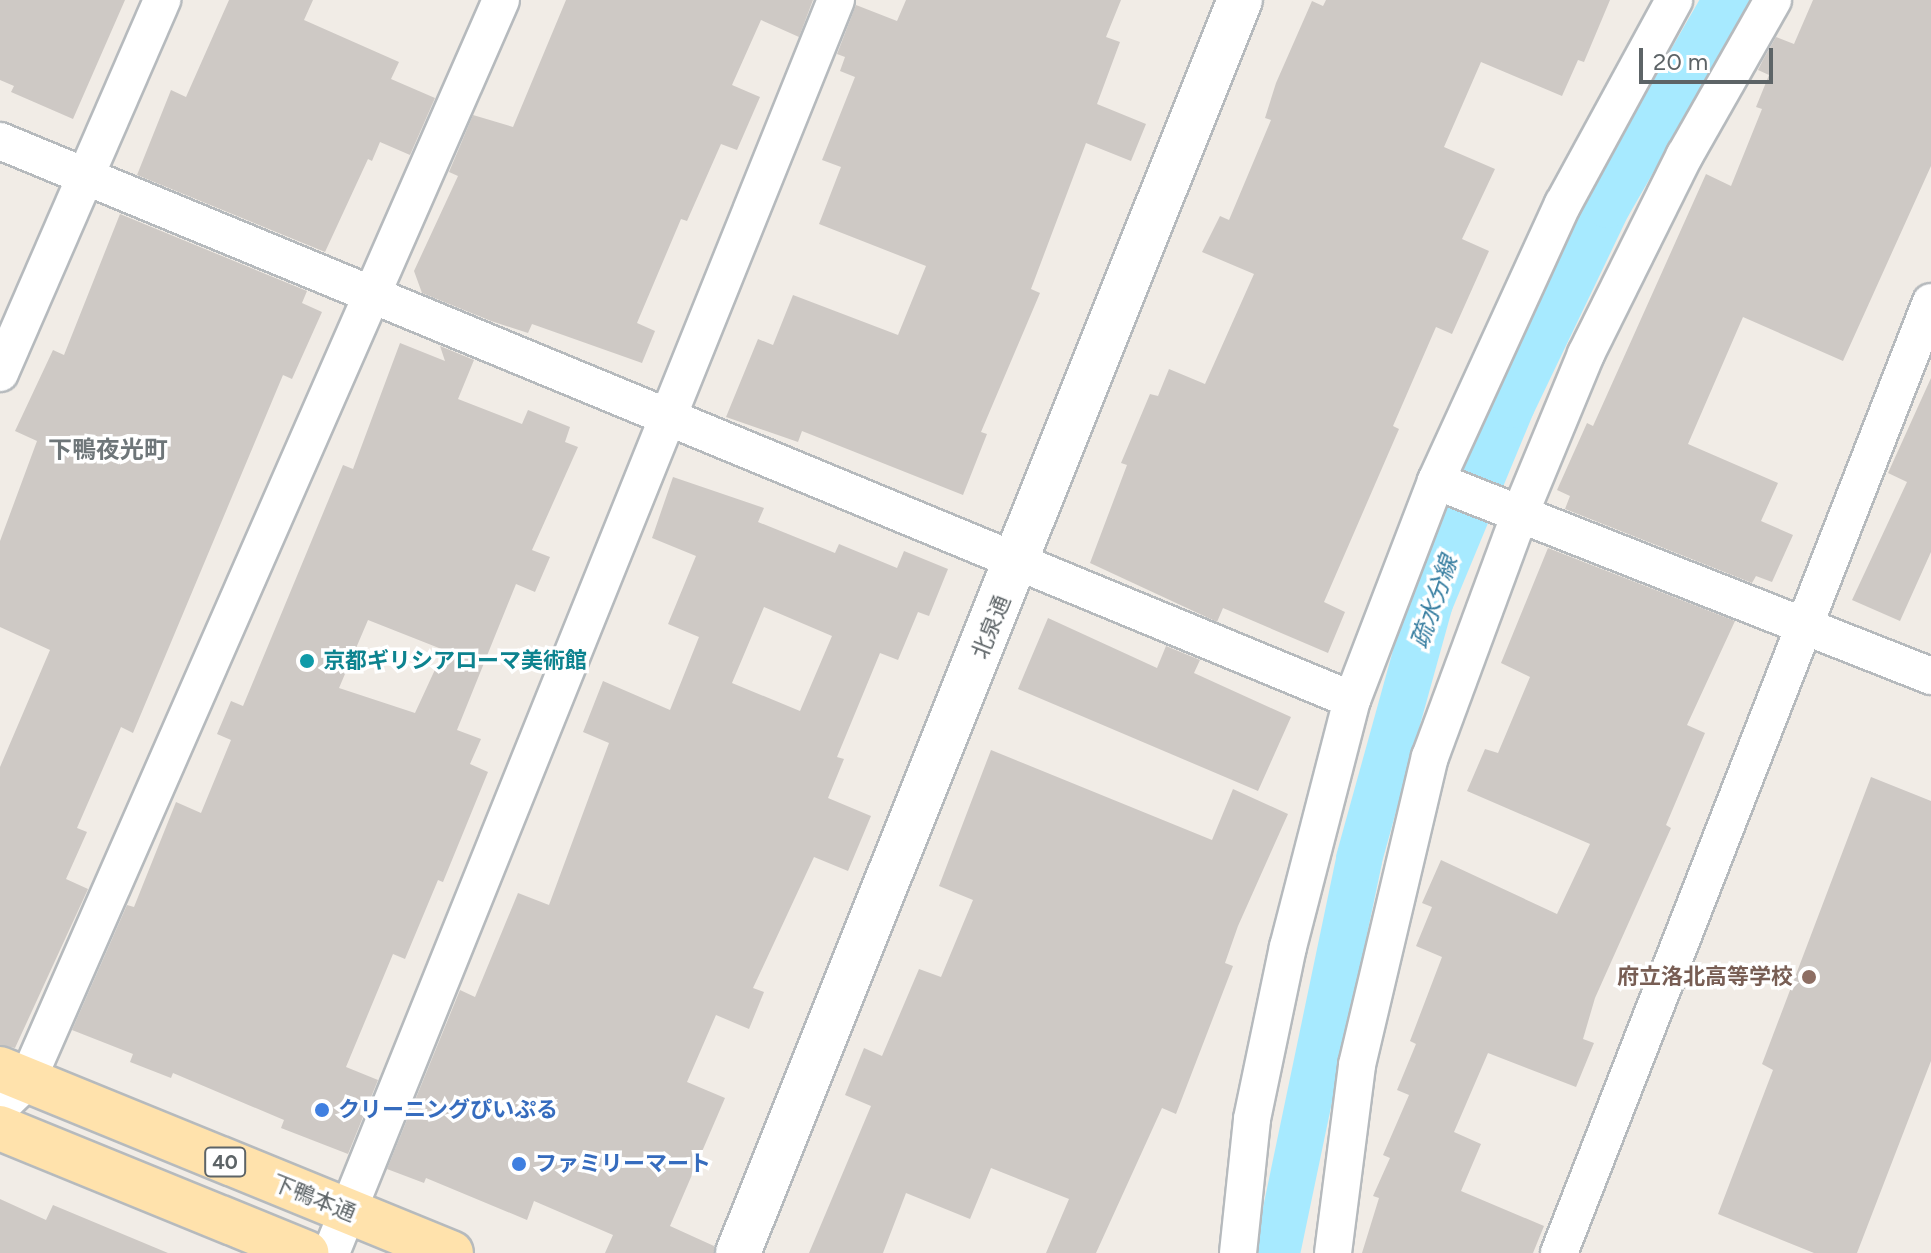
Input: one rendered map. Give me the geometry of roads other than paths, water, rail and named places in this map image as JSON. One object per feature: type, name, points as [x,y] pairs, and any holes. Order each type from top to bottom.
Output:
[{"type":"main road","name":"下鴨本通","points":[[9,1086],[451,1253]]},
{"type":"main road","name":"40","points":[[0,1128],[307,1253]]},
{"type":"street","points":[[0,373],[162,0]]},
{"type":"street","points":[[9,1086],[372,295],[501,0]]},
{"type":"street","points":[[331,1253],[836,0]]},
{"type":"street","name":"北泉通","points":[[738,1253],[1240,0]]},
{"type":"street","points":[[1238,1253],[1252,1119],[1288,947],[1352,700],[1436,481],[1563,204],[1674,0]]},
{"type":"street","points":[[1333,1253],[1357,1065],[1430,757],[1519,516],[1586,354],[1685,155],[1773,0]]},
{"type":"street","points":[[0,141],[1352,700]]},
{"type":"street","points":[[1559,1253],[1931,302]]},
{"type":"street","points":[[1436,481],[1931,676]]},
{"type":"waterway","name":"疏水分線","points":[[1277,1253],[1359,859],[1430,603],[1512,405],[1608,205],[1726,0]]},
{"type":"place","name":"京都ギリシアローマ美術館","points":[[307,661]]},
{"type":"place","name":"府立洛北高等学校","points":[[1809,977]]},
{"type":"place","name":"クリーニングぴいぷる","points":[[322,1110]]},
{"type":"place","name":"ファミリーマート","points":[[519,1164]]},
{"type":"district","name":"下鴨夜光町","points":[[108,450]]}]
